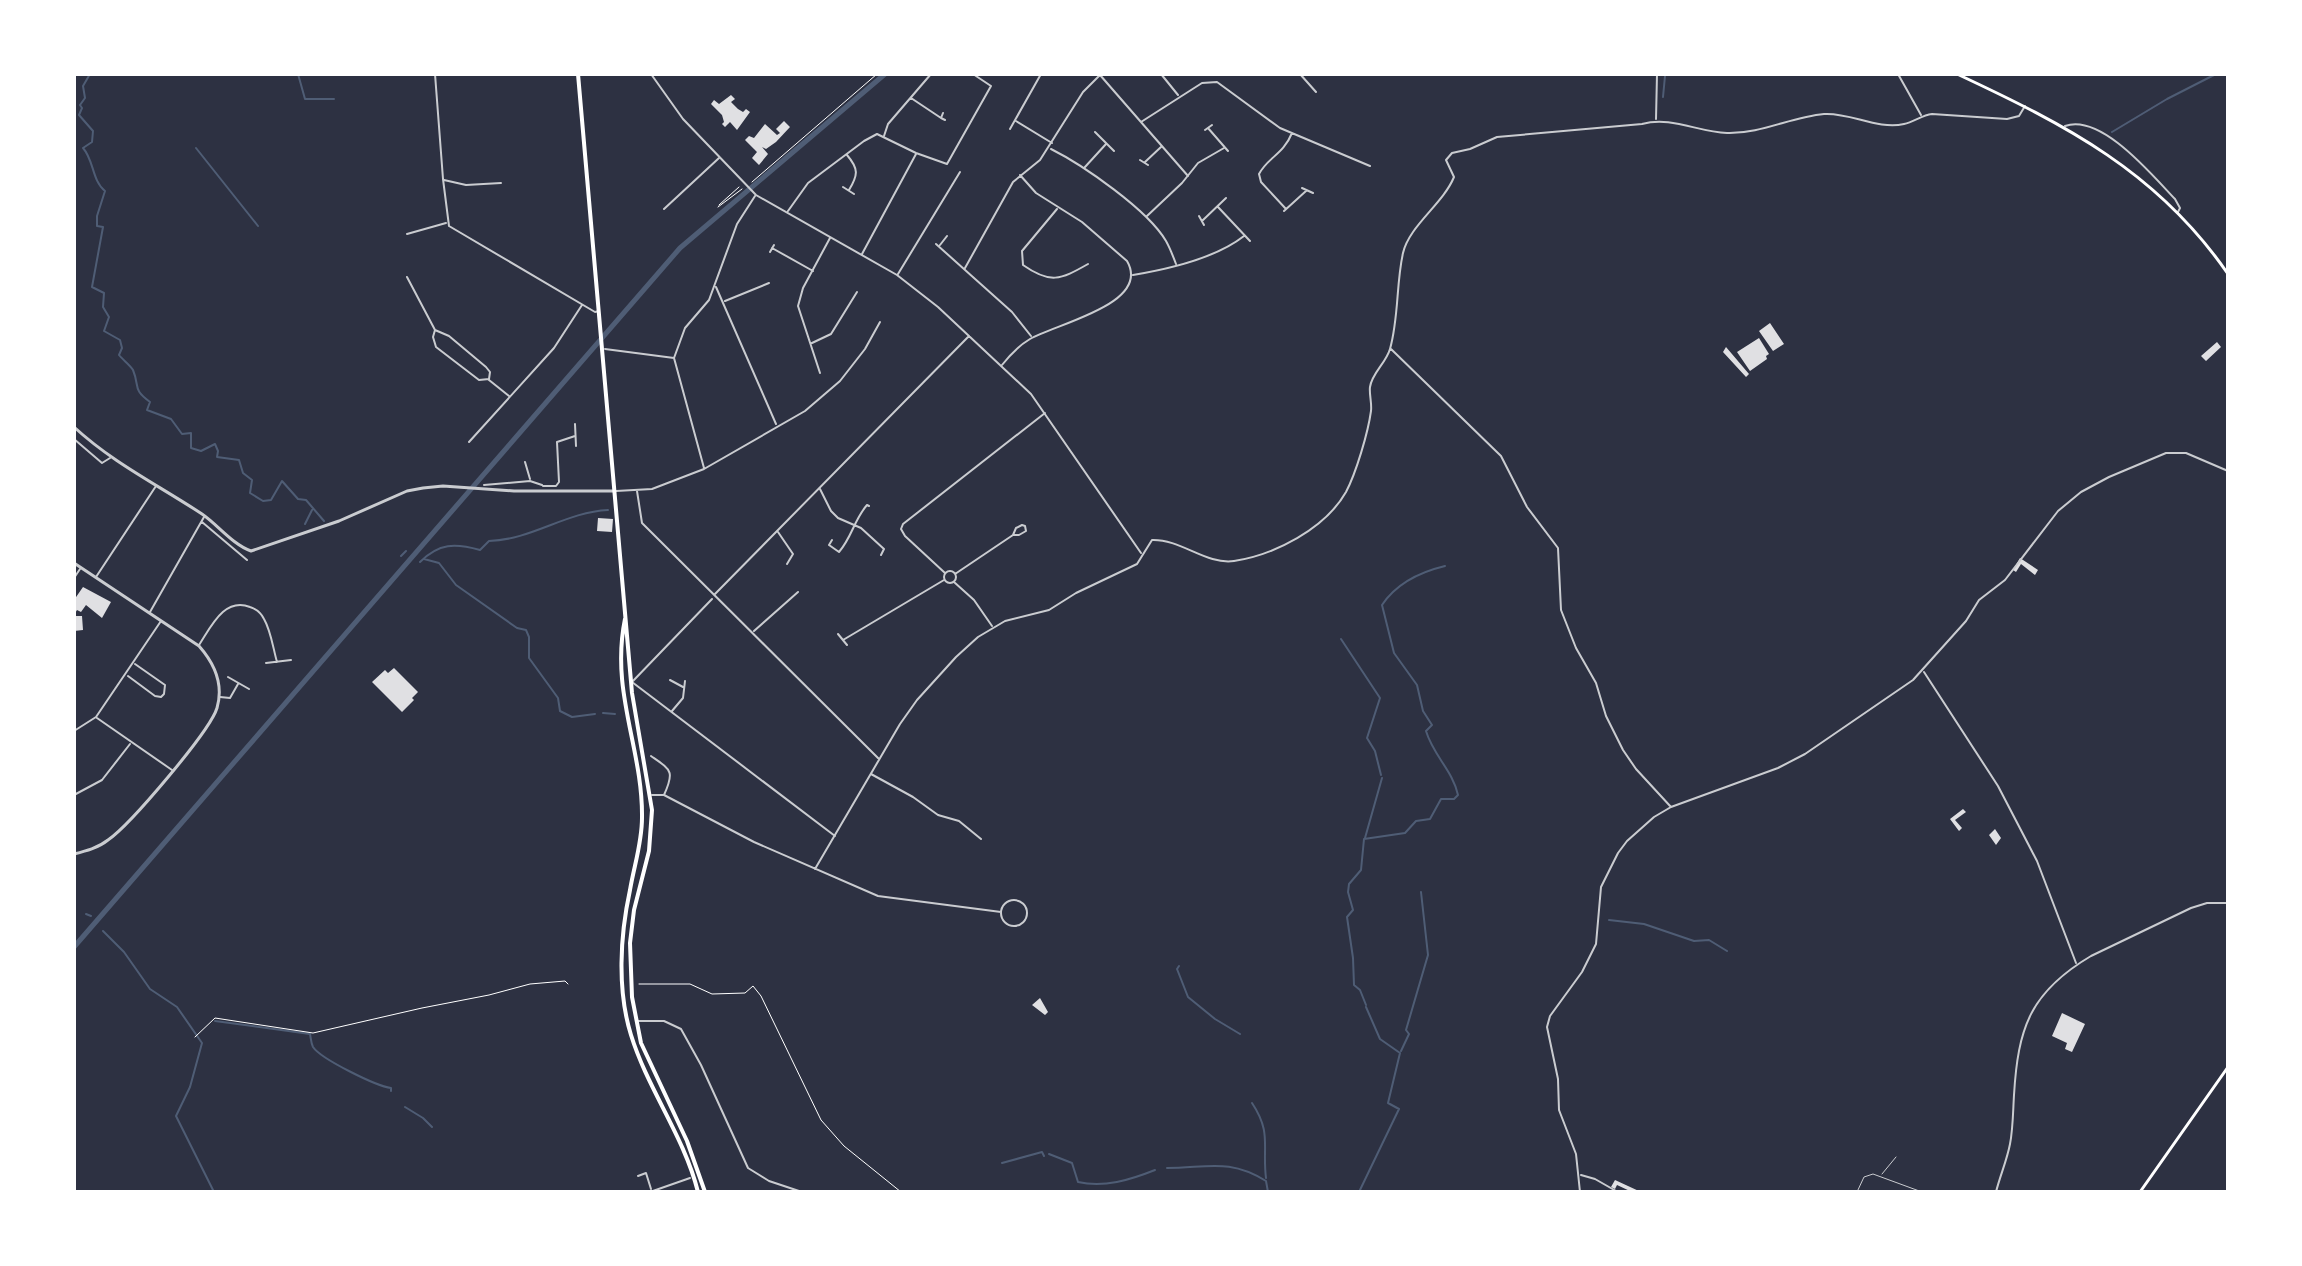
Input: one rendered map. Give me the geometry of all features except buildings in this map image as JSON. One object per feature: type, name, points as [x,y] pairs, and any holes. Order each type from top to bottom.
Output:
[{"type":"highway","points":[[578,74],[632,693],[651,795],[649,851],[634,910],[630,943],[636,1019],[641,1043],[687,1141],[705,1192]]},
{"type":"highway","points":[[626,616],[621,674],[640,785],[642,819],[623,944],[623,990],[630,1031],[698,1192]]},
{"type":"highway","points":[[621,674],[631,671]]},
{"type":"highway","points":[[623,695],[632,693]]},
{"type":"highway","points":[[627,1018],[636,1019]]},
{"type":"highway","points":[[630,1031],[638,1029]]},
{"type":"main road","points":[[1957,74],[2065,126],[2120,162],[2178,212],[2228,274]]},
{"type":"main road","points":[[2140,1192],[2228,1067]]},
{"type":"street","points":[[435,74],[448,223]]},
{"type":"street","points":[[651,74],[683,119],[755,194],[897,275],[1002,365],[1046,412],[1141,554],[1142,559],[1137,564],[1076,593],[1049,610],[993,627],[956,657],[917,700],[815,869]]},
{"type":"street","points":[[884,136],[888,124],[931,74]]},
{"type":"street","points":[[786,213],[808,183],[871,137],[884,136],[943,164],[949,160],[991,86],[973,74]]},
{"type":"street","points":[[1010,129],[1041,74]]},
{"type":"street","points":[[965,268],[990,219],[1020,175],[1050,149],[1083,92],[1100,74],[1188,176]]},
{"type":"street","points":[[1161,74],[1179,97]]},
{"type":"street","points":[[1300,74],[1317,92]]},
{"type":"street","points":[[1657,74],[1657,120]]},
{"type":"street","points":[[1898,74],[1922,115]]},
{"type":"street","points":[[1141,122],[1202,83],[1217,82],[1268,121],[1370,166]]},
{"type":"street","points":[[910,98],[943,119],[943,113]]},
{"type":"street","points":[[1141,554],[1152,540],[1168,541],[1230,562],[1268,553],[1325,518],[1345,493],[1371,410],[1372,380],[1386,361],[1390,348],[1397,314],[1403,251],[1448,191],[1454,177],[1446,160],[1452,153],[1497,137],[1657,120],[1726,133],[1759,130],[1808,116],[1829,114],[1877,124],[1905,124],[1922,115],[1932,114],[2007,119],[2019,116],[2025,106]]},
{"type":"street","points":[[1015,121],[1053,143]]},
{"type":"street","points":[[2065,126],[2084,124],[2113,139],[2175,199],[2180,208],[2178,212]]},
{"type":"street","points":[[1212,125],[1206,129],[1228,151]]},
{"type":"street","points":[[1095,132],[1114,151]]},
{"type":"street","points":[[1292,132],[1284,150],[1263,166],[1259,174],[1261,182],[1285,210],[1306,191]]},
{"type":"street","points":[[1084,168],[1106,144]]},
{"type":"street","points":[[1145,162],[1162,147]]},
{"type":"street","points":[[1146,217],[1198,163],[1224,148]]},
{"type":"street","points":[[1050,149],[1098,176],[1146,217],[1166,240],[1176,264]]},
{"type":"street","points":[[862,254],[916,153]]},
{"type":"street","points":[[847,155],[858,173],[849,190]]},
{"type":"street","points":[[664,209],[719,157]]},
{"type":"street","points":[[1140,160],[1148,165]]},
{"type":"street","points":[[897,275],[960,172]]},
{"type":"street","points":[[1002,365],[1032,337],[1078,321],[1115,299],[1130,286],[1132,275],[1127,261],[1082,222],[1036,193],[1020,175]]},
{"type":"street","points":[[443,179],[466,185],[501,183]]},
{"type":"street","points":[[843,187],[854,194]]},
{"type":"street","points":[[1302,188],[1313,193]]},
{"type":"street","points":[[704,469],[674,358],[685,328],[709,300],[737,224],[755,194]]},
{"type":"street","points":[[1199,216],[1203,223],[1226,198]]},
{"type":"street","points":[[1218,207],[1250,241]]},
{"type":"street","points":[[1058,208],[1022,251],[1023,265],[1046,279],[1056,279],[1086,266],[1082,262]]},
{"type":"street","points":[[407,234],[448,223],[595,312],[600,311]]},
{"type":"street","points":[[947,236],[938,245],[1023,323],[1032,337]]},
{"type":"street","points":[[1132,275],[1211,255],[1244,236]]},
{"type":"street","points":[[820,373],[798,306],[803,288],[831,237]]},
{"type":"street","points":[[772,248],[813,271]]},
{"type":"street","points":[[407,277],[435,330],[449,336],[486,367],[490,372],[489,379]]},
{"type":"street","points":[[724,301],[767,284],[763,279]]},
{"type":"street","points":[[716,285],[777,426]]},
{"type":"street","points":[[811,344],[831,334],[857,292]]},
{"type":"street","points":[[850,295],[854,297]]},
{"type":"street","points":[[469,442],[554,348],[582,304]]},
{"type":"street","points":[[74,427],[110,458],[204,515],[245,549],[257,551],[339,521],[407,491],[443,486],[614,491],[652,489],[704,469],[805,411],[840,381],[865,349],[878,324]]},
{"type":"street","points":[[435,330],[433,337],[436,347],[479,380],[489,379],[510,397]]},
{"type":"street","points":[[714,595],[969,336]]},
{"type":"street","points":[[1390,348],[1501,456],[1527,507],[1558,548],[1561,610],[1576,648],[1596,683],[1606,716],[1623,750],[1671,807]]},
{"type":"street","points":[[604,349],[674,358]]},
{"type":"street","points":[[945,573],[905,536],[901,529],[903,524],[1046,412]]},
{"type":"street","points":[[575,424],[576,446]]},
{"type":"street","points":[[488,479],[486,485],[530,481],[543,489],[556,486],[559,482],[557,442],[575,436]]},
{"type":"street","points":[[74,439],[102,463],[110,458]]},
{"type":"street","points":[[1580,1192],[1576,1154],[1559,1110],[1558,1079],[1547,1027],[1550,1016],[1582,972],[1596,944],[1601,887],[1618,853],[1637,831],[1671,807],[1778,768],[1805,754],[1923,671],[1966,621],[1979,600],[2005,580],[2058,511],[2081,492],[2166,453],[2186,453],[2228,471]]},
{"type":"street","points":[[525,462],[530,481]]},
{"type":"street","points":[[96,578],[156,486]]},
{"type":"street","points":[[820,488],[831,511],[868,534],[884,549],[881,555]]},
{"type":"street","points":[[637,491],[641,521],[879,759]]},
{"type":"street","points":[[832,540],[829,545],[839,552],[852,535],[859,514],[869,506]]},
{"type":"street","points":[[149,613],[204,515]]},
{"type":"street","points":[[201,521],[247,560]]},
{"type":"street","points":[[777,531],[793,554],[787,564]]},
{"type":"street","points":[[954,582],[955,574],[1013,535]]},
{"type":"street","points":[[242,555],[245,549]]},
{"type":"street","points":[[74,563],[199,646],[213,666],[219,686],[219,697],[207,729],[119,832],[93,849],[74,854]]},
{"type":"street","points":[[74,578],[80,568]]},
{"type":"street","points":[[945,573],[950,571],[955,574]]},
{"type":"street","points":[[944,580],[945,573]]},
{"type":"street","points":[[944,580],[954,582]]},
{"type":"street","points":[[843,640],[944,580]]},
{"type":"street","points":[[954,582],[974,600],[993,627]]},
{"type":"street","points":[[753,633],[798,592]]},
{"type":"street","points":[[790,597],[795,602]]},
{"type":"street","points":[[712,599],[632,682],[835,837]]},
{"type":"street","points":[[199,646],[221,612],[247,605],[265,619],[277,662]]},
{"type":"street","points":[[74,731],[96,717],[161,621]]},
{"type":"street","points":[[838,634],[847,645]]},
{"type":"street","points":[[266,663],[291,660]]},
{"type":"street","points":[[127,675],[155,696],[164,694],[165,685],[135,663]]},
{"type":"street","points":[[1923,671],[1998,786],[2037,861],[2077,964]]},
{"type":"street","points":[[228,677],[249,689]]},
{"type":"street","points":[[670,680],[685,687]]},
{"type":"street","points":[[671,712],[683,698],[685,681]]},
{"type":"street","points":[[219,697],[230,698],[238,684]]},
{"type":"street","points":[[96,717],[172,770]]},
{"type":"street","points":[[74,795],[102,780],[131,743]]},
{"type":"street","points":[[651,756],[671,772],[672,777],[664,795]]},
{"type":"street","points":[[870,774],[913,797],[930,811],[959,821],[978,838]]},
{"type":"street","points":[[651,795],[664,795],[754,842],[878,896],[1001,912]]},
{"type":"street","points":[[1016,900],[1024,904],[1027,912],[1025,920],[1015,926],[1006,923],[1001,912],[1004,904],[1016,900]]},
{"type":"street","points":[[1996,1192],[2010,1145],[2016,1063],[2026,1020],[2039,1001],[2077,964],[2191,908],[2207,903],[2228,903]]},
{"type":"street","points":[[636,1019],[670,1022],[685,1033],[748,1168],[769,1181],[802,1192]]},
{"type":"street","points":[[638,1176],[646,1173],[651,1192],[693,1176]]},
{"type":"street","points":[[1580,1175],[1595,1179],[1616,1191]]},
{"type":"lane","points":[[1880,1176],[1896,1157]]},
{"type":"lane","points":[[1857,1192],[1864,1177],[1873,1174],[1922,1192]]},
{"type":"path","points":[[751,185],[776,159],[877,74]]},
{"type":"path","points":[[745,183],[718,207],[738,190],[746,188]]},
{"type":"path","points":[[195,1037],[215,1018],[313,1033],[530,984],[565,981],[568,984]]},
{"type":"path","points":[[636,984],[690,984],[712,994],[745,993],[753,986],[761,996],[821,1120],[844,1146],[901,1192]]},
{"type":"waterway","points":[[90,74],[83,86],[85,98],[79,115],[93,131],[92,142],[83,148],[105,191],[97,216],[97,226],[103,227],[92,287],[104,293],[103,307],[109,317],[104,331],[120,340],[122,348],[119,355],[133,370],[139,391],[150,402],[147,410],[171,419],[182,434],[191,433],[191,448],[201,451],[215,444],[217,457],[239,460],[243,473],[252,480],[250,493],[263,501],[271,500],[282,481],[298,499],[306,500],[324,521]]},
{"type":"waterway","points":[[298,74],[305,99],[334,99]]},
{"type":"waterway","points":[[74,947],[680,248],[885,74]]},
{"type":"waterway","points":[[2112,132],[2216,74]]},
{"type":"waterway","points":[[1663,97],[1665,76]]},
{"type":"waterway","points":[[196,148],[258,226]]},
{"type":"waterway","points":[[305,524],[312,510]]},
{"type":"waterway","points":[[420,562],[434,551],[448,546],[480,550],[489,541],[519,536],[578,516],[608,510]]},
{"type":"waterway","points":[[401,556],[406,551]]},
{"type":"waterway","points":[[424,559],[439,563],[456,585],[517,628],[526,630],[529,658],[558,698],[560,711],[572,717],[595,714]]},
{"type":"waterway","points":[[1366,1005],[1360,990],[1354,985],[1347,917],[1353,910],[1349,884],[1361,870],[1364,839],[1405,833],[1416,821],[1430,819],[1441,799],[1454,799],[1458,795],[1452,778],[1429,740],[1426,731],[1432,725],[1423,711],[1417,685],[1394,653],[1382,605],[1409,580],[1445,566]]},
{"type":"waterway","points":[[1341,639],[1380,698],[1367,738],[1375,751],[1381,775]]},
{"type":"waterway","points":[[603,713],[615,714]]},
{"type":"waterway","points":[[1365,838],[1382,778]]},
{"type":"waterway","points":[[1401,1051],[1409,1034],[1406,1030],[1428,955],[1421,892]]},
{"type":"waterway","points":[[86,914],[91,916]]},
{"type":"waterway","points":[[1609,920],[1644,924],[1694,941],[1709,940],[1727,951]]},
{"type":"waterway","points":[[103,931],[124,952],[150,989],[177,1007],[202,1043],[190,1087],[176,1116],[214,1192]]},
{"type":"waterway","points":[[1179,966],[1177,969],[1188,997],[1240,1034]]},
{"type":"waterway","points":[[1359,1192],[1399,1109],[1388,1103],[1400,1053],[1380,1039],[1366,1007]]},
{"type":"waterway","points":[[215,1021],[310,1034],[313,1047],[326,1058],[391,1088],[391,1091]]},
{"type":"waterway","points":[[1252,1103],[1264,1131],[1266,1178]]},
{"type":"waterway","points":[[405,1107],[432,1127]]},
{"type":"waterway","points":[[1002,1163],[1042,1152],[1044,1156]]},
{"type":"waterway","points":[[1049,1154],[1072,1163],[1078,1182],[1088,1184],[1117,1182],[1155,1170]]},
{"type":"waterway","points":[[1167,1168],[1218,1166],[1241,1169],[1266,1181],[1268,1192]]}]
